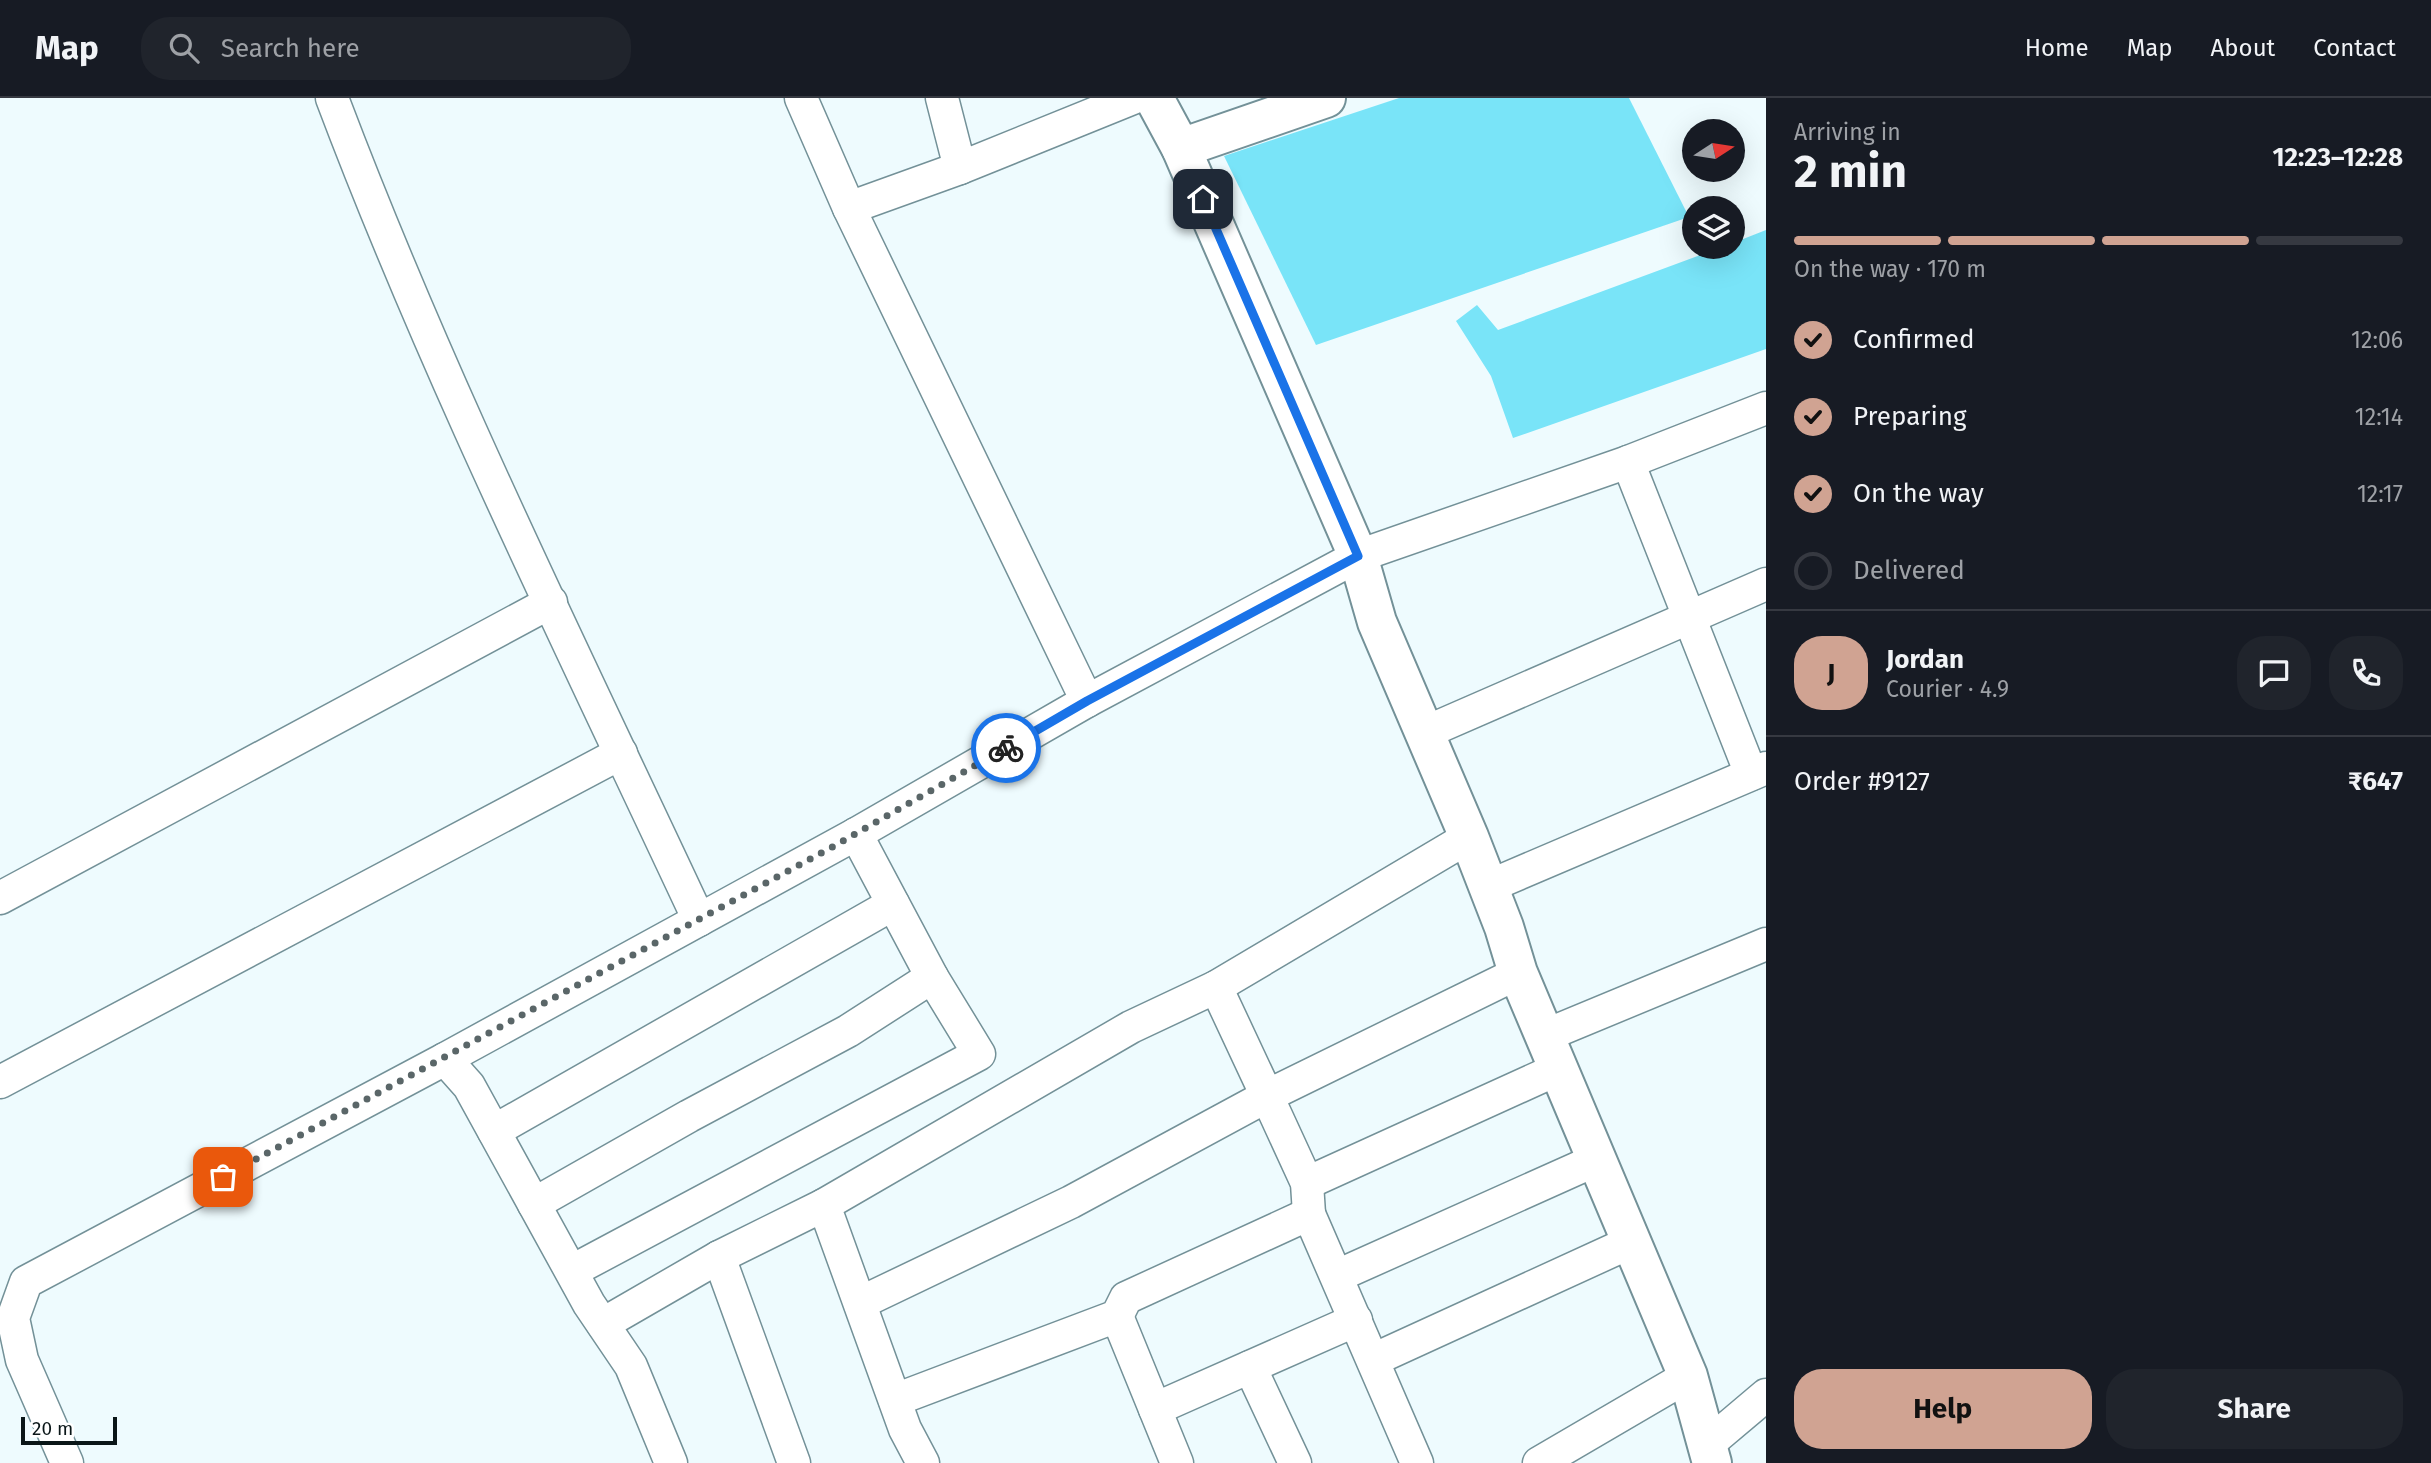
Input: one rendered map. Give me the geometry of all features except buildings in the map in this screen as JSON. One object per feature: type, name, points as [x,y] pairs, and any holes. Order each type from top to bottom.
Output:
[{"type":"street","points":[[332,98],[367,190],[454,397],[699,920]]},
{"type":"street","points":[[801,98],[849,208],[1087,701]]},
{"type":"street","points":[[942,98],[960,168]]},
{"type":"street","points":[[849,208],[960,168],[1133,98]]},
{"type":"street","points":[[1154,98],[1181,148],[1358,556],[1377,622],[1469,838],[1504,927],[1518,973],[1688,1376],[1710,1454]]},
{"type":"street","points":[[1181,148],[1326,98]]},
{"type":"street","points":[[67,1463],[11,1366],[13,1318],[26,1282],[445,1059],[856,834],[1087,701],[1358,556],[1628,461],[1766,408]]},
{"type":"street","points":[[1488,887],[1759,771],[1690,615],[1628,461]]},
{"type":"street","points":[[1424,733],[1766,583]]},
{"type":"street","points":[[0,898],[551,602]]},
{"type":"street","points":[[0,1082],[621,753]]},
{"type":"street","points":[[572,1271],[979,1054],[932,976],[856,834]]},
{"type":"street","points":[[603,1324],[719,1257],[824,1205],[1131,1027],[1216,987],[1469,838]]},
{"type":"street","points":[[494,1131],[893,904]]},
{"type":"street","points":[[1307,1183],[1551,1052],[1766,944]]},
{"type":"street","points":[[860,1303],[1071,1202],[1267,1096],[1518,973]]},
{"type":"street","points":[[534,1204],[689,1116],[848,1031],[932,976]]},
{"type":"street","points":[[1216,987],[1307,1183],[1309,1214],[1417,1463]]},
{"type":"street","points":[[445,1059],[469,1086],[572,1271],[631,1366],[671,1463]]},
{"type":"street","points":[[1337,1276],[1596,1160]]},
{"type":"street","points":[[824,1205],[905,1429],[923,1463]]},
{"type":"street","points":[[895,1400],[1117,1317],[1126,1298],[1309,1214]]},
{"type":"street","points":[[1373,1360],[1631,1242]]},
{"type":"street","points":[[719,1257],[794,1463]]},
{"type":"street","points":[[1117,1317],[1177,1463]]},
{"type":"street","points":[[1155,1409],[1356,1320]]},
{"type":"street","points":[[1250,1367],[1295,1463]]},
{"type":"street","points":[[1539,1463],[1688,1376]]},
{"type":"street","points":[[1710,1454],[1766,1395]]},
{"type":"water","points":[[1399,98],[1629,98],[1682,203],[1682,219],[1316,345],[1224,156]]},
{"type":"water","points":[[1766,230],[1766,349],[1513,438],[1491,376],[1456,321],[1477,305],[1498,330],[1690,259],[1745,259],[1745,238]]},
{"type":"way so far","points":[[223,1177],[834,846],[1006,748]]},
{"type":"route","points":[[1006,748],[1087,701],[1358,556],[1203,199]]}]
